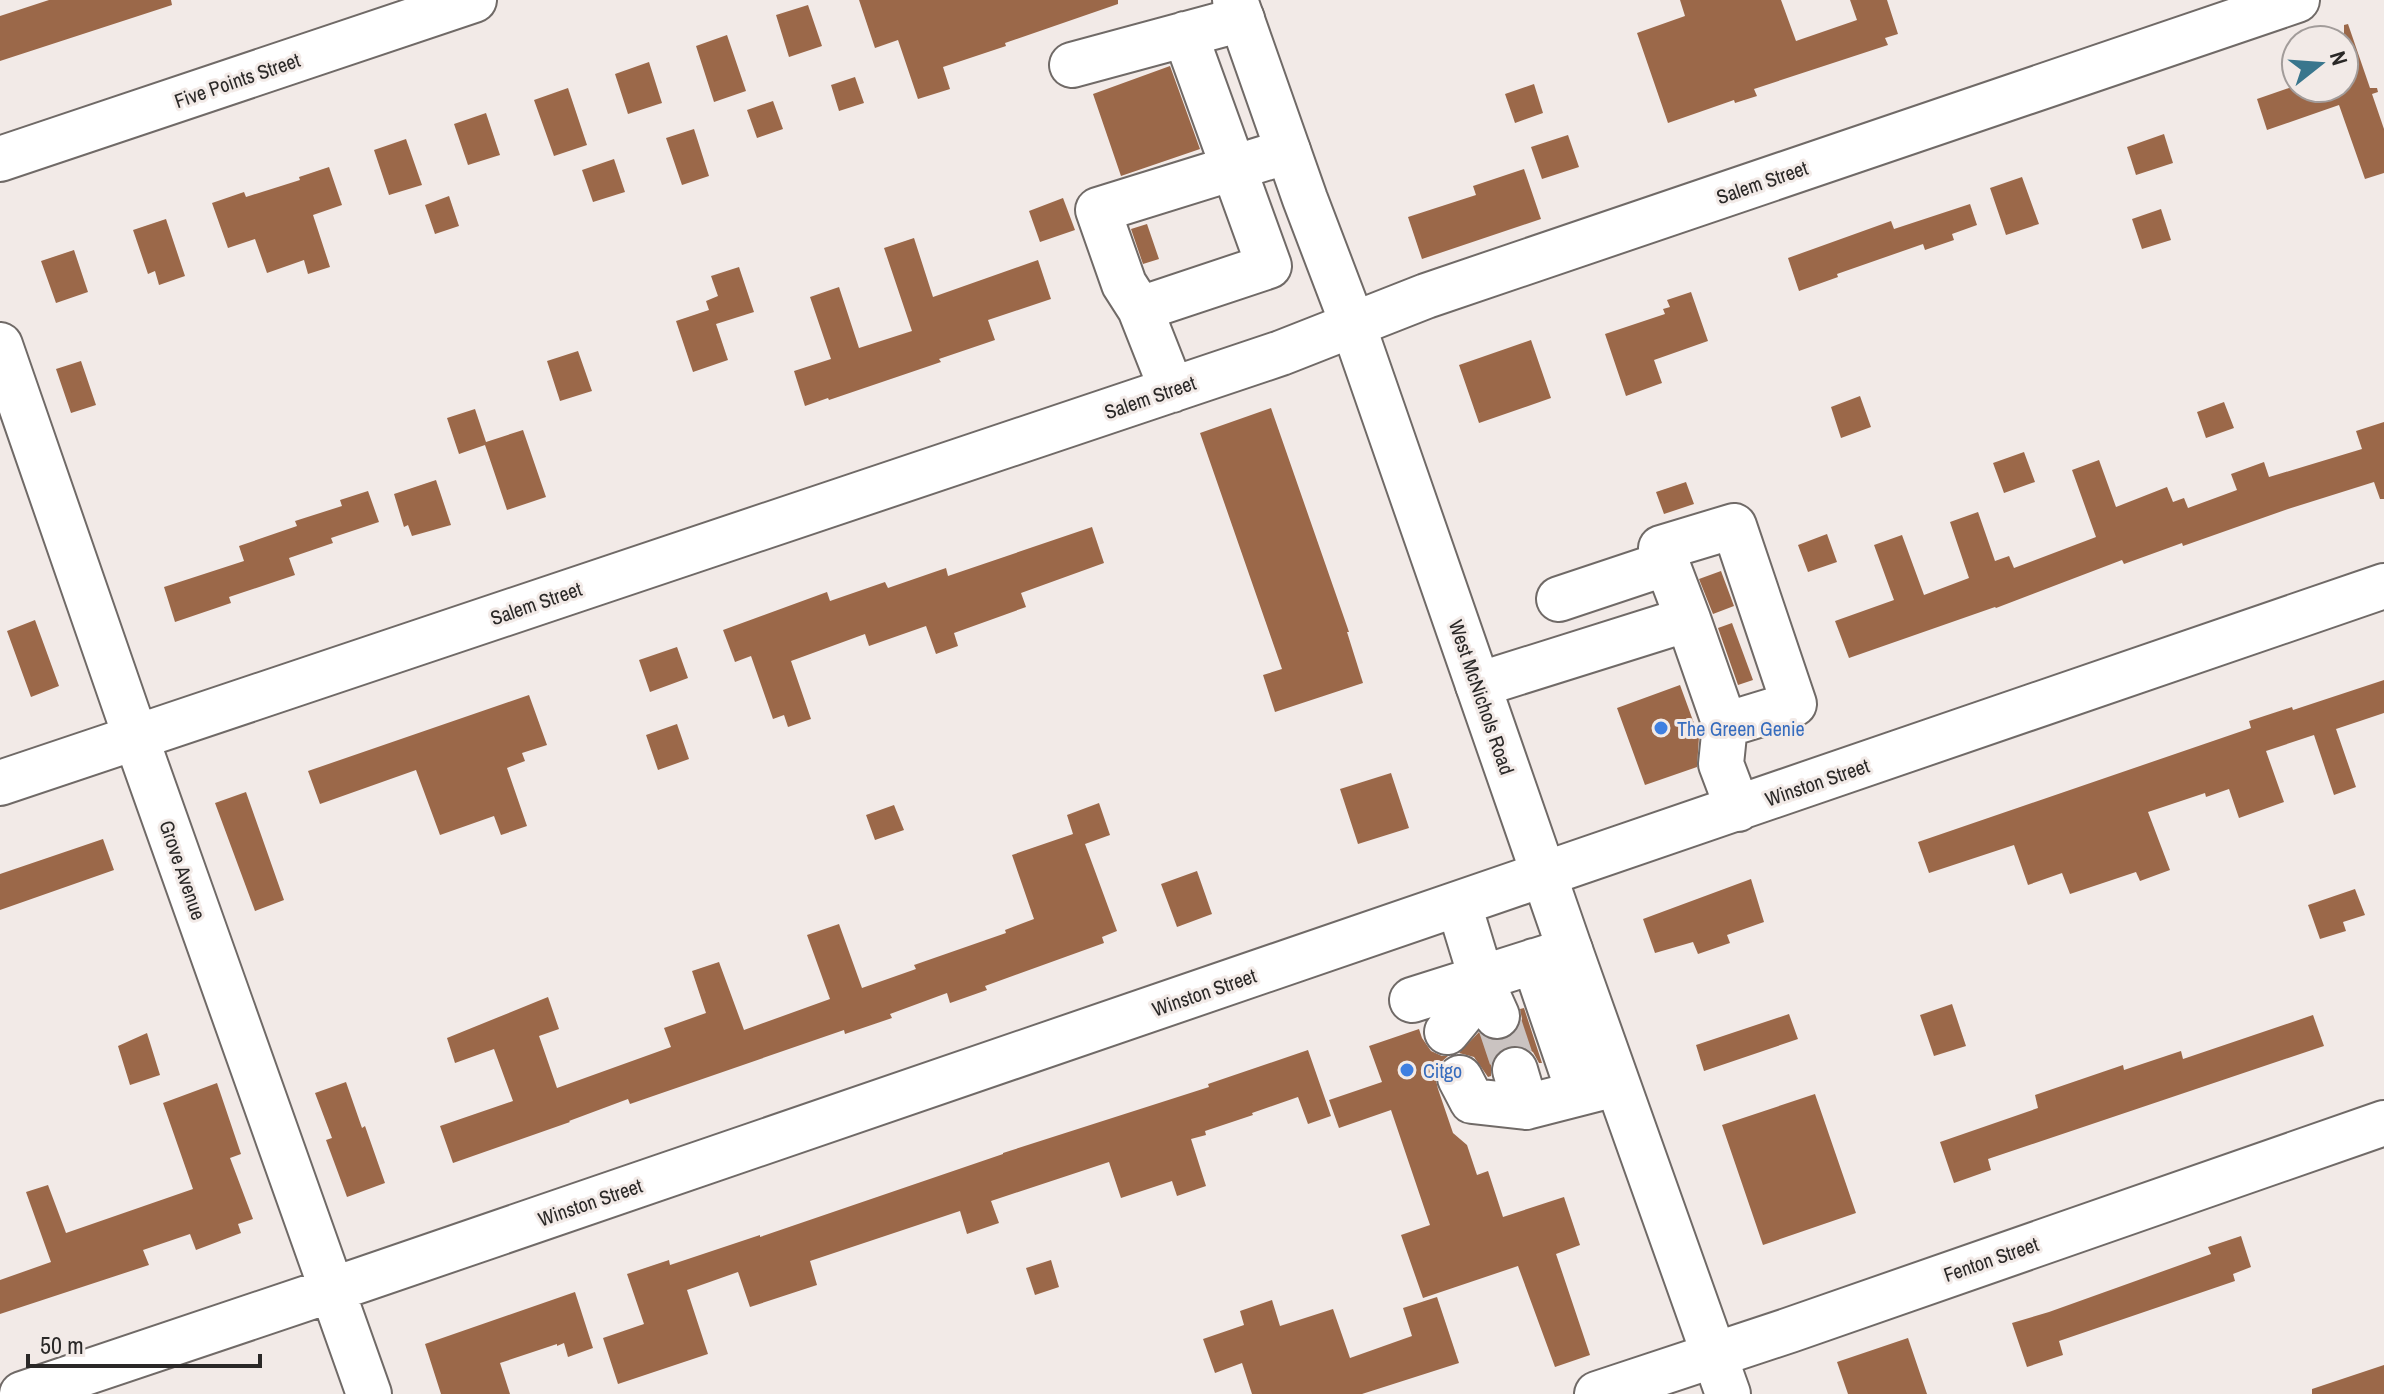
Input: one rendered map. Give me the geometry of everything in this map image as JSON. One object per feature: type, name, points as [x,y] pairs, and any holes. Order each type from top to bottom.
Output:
[{"type":"street","name":"Five Points Street","points":[[0,159],[474,0]]},
{"type":"street","name":"Salem Street","points":[[0,783],[1281,353],[1456,285],[2297,0]]},
{"type":"street","name":"West McNichols Road","points":[[1239,10],[1353,325],[1545,875],[1552,956],[1598,1088],[1722,1375]]},
{"type":"street","points":[[1072,65],[1185,34],[1239,10]]},
{"type":"street","points":[[1140,309],[1269,266],[1185,34]]},
{"type":"street","points":[[1172,390],[1140,309],[1124,284],[1098,210],[1288,151]]},
{"type":"street","name":"Grove Avenue","points":[[0,345],[369,1394]]},
{"type":"street","points":[[1725,725],[1794,704],[1734,526],[1661,548],[1725,725],[1721,764],[1738,809]]},
{"type":"street","points":[[1559,599],[1667,563]]},
{"type":"street","name":"Winston Street","points":[[22,1394],[1459,905],[2384,586]]},
{"type":"street","points":[[1478,685],[1688,619]]},
{"type":"street","points":[[1459,905],[1487,993]]},
{"type":"street","points":[[1447,1032],[1487,993],[1552,956]]},
{"type":"street","points":[[1412,1000],[1487,993]]},
{"type":"street","points":[[1460,1078],[1472,1101],[1520,1088],[1598,1088]]},
{"type":"street","name":"Fenton Street","points":[[1597,1394],[1722,1375],[2384,1123]]},
{"type":"building","points":[[49,0],[171,0],[172,5],[0,61],[0,16]]},
{"type":"building","points":[[859,0],[1118,0],[1118,4],[943,67],[950,89],[918,99],[898,40],[875,48]]},
{"type":"building","points":[[1680,0],[1781,0],[1796,41],[1857,20],[1850,0],[1887,0],[1898,34],[1885,38],[1888,45],[1754,89],[1757,96],[1735,103],[1734,100],[1668,123],[1637,33],[1685,16]]},
{"type":"building","points":[[808,5],[822,46],[789,57],[776,15]]},
{"type":"building","points":[[727,35],[746,91],[714,102],[696,46]]},
{"type":"building","points":[[2360,59],[2370,88],[2377,88],[2378,92],[2372,94],[2384,129],[2384,173],[2365,179],[2339,105],[2267,130],[2257,99],[2280,91],[2280,104],[2360,104]]},
{"type":"building","points":[[649,62],[662,103],[628,114],[615,74]]},
{"type":"building","points":[[1170,66],[1200,149],[1121,176],[1093,94]]},
{"type":"building","points":[[855,77],[864,103],[839,111],[831,85]]},
{"type":"building","points":[[1534,84],[1543,113],[1515,123],[1505,94]]},
{"type":"building","points":[[568,88],[587,145],[554,156],[534,100]]},
{"type":"building","points":[[773,101],[783,129],[757,138],[747,110]]},
{"type":"building","points":[[486,113],[500,155],[468,165],[454,124]]},
{"type":"building","points":[[694,129],[709,176],[682,185],[666,138]]},
{"type":"building","points":[[2164,134],[2173,163],[2136,175],[2127,147]]},
{"type":"building","points":[[1568,135],[1579,167],[1542,179],[1531,147]]},
{"type":"building","points":[[406,139],[422,185],[389,195],[374,150]]},
{"type":"building","points":[[614,159],[625,192],[593,202],[582,170]]},
{"type":"building","points":[[329,167],[342,205],[313,215],[330,267],[308,274],[304,260],[267,273],[255,239],[228,248],[212,203],[244,192],[246,197]]},
{"type":"building","points":[[1524,169],[1541,219],[1422,259],[1408,217],[1476,195],[1473,186]]},
{"type":"building","points":[[2022,177],[2039,224],[2006,235],[1990,188]]},
{"type":"building","points":[[449,196],[459,226],[435,234],[425,205]]},
{"type":"building","points":[[1063,198],[1075,230],[1040,242],[1029,211]]},
{"type":"building","points":[[1970,204],[1977,225],[1952,234],[1954,240],[1925,250],[1923,244],[1837,274],[1838,277],[1799,291],[1788,258],[1891,221],[1894,229]]},
{"type":"building","points":[[2161,209],[2171,240],[2142,249],[2132,219]]},
{"type":"building","points":[[166,219],[185,276],[159,285],[155,271],[148,274],[133,230]]},
{"type":"building","points":[[1147,224],[1159,259],[1143,264],[1131,229]]},
{"type":"building","points":[[914,238],[933,297],[1038,260],[1051,299],[988,320],[995,340],[939,359],[941,362],[805,406],[794,371],[831,359],[810,297],[839,287],[859,348],[912,331],[884,248]]},
{"type":"building","points":[[74,250],[88,292],[56,303],[41,261]]},
{"type":"building","points":[[739,267],[754,312],[716,324],[728,360],[693,372],[676,321],[709,310],[706,301],[718,296],[711,276]]},
{"type":"building","points":[[1691,292],[1708,341],[1654,360],[1662,383],[1626,396],[1605,334],[1665,314],[1663,309],[1670,307],[1667,300]]},
{"type":"building","points":[[1531,340],[1551,398],[1479,423],[1459,365]]},
{"type":"building","points":[[578,351],[592,391],[560,401],[547,361]]},
{"type":"building","points":[[81,361],[96,405],[71,413],[56,369]]},
{"type":"building","points":[[1860,396],[1871,427],[1841,438],[1831,407]]},
{"type":"building","points":[[2224,402],[2234,428],[2206,438],[2197,412]]},
{"type":"building","points":[[1271,408],[1349,632],[1363,683],[1275,712],[1263,675],[1282,669],[1200,433]]},
{"type":"building","points":[[475,409],[486,442],[523,430],[546,497],[507,510],[485,445],[459,454],[447,418]]},
{"type":"building","points":[[2384,422],[2384,499],[2380,499],[2374,482],[2183,546],[2182,543],[2124,564],[2122,560],[1996,608],[1849,658],[1835,621],[1894,600],[1874,545],[1902,535],[1924,595],[1969,578],[1950,522],[1978,512],[1995,561],[2009,556],[2014,568],[2096,537],[2072,470],[2099,460],[2116,507],[2167,487],[2173,502],[2184,498],[2188,508],[2237,490],[2231,474],[2264,462],[2269,477],[2362,449],[2356,431]]},
{"type":"building","points":[[2024,452],[2035,482],[2004,493],[1993,463]]},
{"type":"building","points":[[436,480],[451,525],[412,536],[408,525],[404,527],[394,494]]},
{"type":"building","points":[[1686,482],[1694,504],[1664,514],[1656,492]]},
{"type":"building","points":[[368,491],[379,522],[331,538],[333,543],[289,558],[295,575],[229,597],[231,603],[175,622],[164,587],[244,561],[239,546],[297,526],[295,521],[342,506],[340,500]]},
{"type":"building","points":[[1092,527],[1104,563],[1021,593],[1026,607],[954,633],[958,646],[936,654],[926,626],[869,646],[865,634],[791,661],[811,719],[788,727],[784,715],[773,719],[751,656],[735,662],[723,630],[827,592],[830,601],[885,582],[888,588],[946,568],[948,576]]},
{"type":"building","points":[[1827,534],[1837,562],[1808,572],[1798,545]]},
{"type":"building","points":[[1721,571],[1734,606],[1713,614],[1699,579]]},
{"type":"building","points":[[35,620],[59,686],[31,697],[7,631]]},
{"type":"building","points":[[1732,623],[1753,680],[1738,685],[1718,628]]},
{"type":"building","points":[[677,647],[688,678],[650,692],[639,660]]},
{"type":"building","points":[[2384,680],[2384,713],[2336,729],[2356,787],[2334,795],[2314,735],[2266,751],[2284,802],[2239,818],[2229,789],[2206,797],[2205,793],[2148,812],[2170,870],[2140,881],[2136,872],[2070,894],[2062,873],[2028,885],[2014,845],[1929,873],[1918,842],[2251,728],[2249,721]]},
{"type":"building","points":[[1680,685],[1699,737],[1697,767],[1645,785],[1617,708]]},
{"type":"building","points":[[529,695],[547,745],[522,753],[525,761],[507,768],[527,826],[501,835],[494,816],[440,835],[416,770],[320,804],[308,771]]},
{"type":"building","points":[[677,724],[689,759],[658,770],[646,735]]},
{"type":"building","points":[[1391,773],[1409,828],[1358,844],[1340,789]]},
{"type":"building","points":[[246,792],[284,900],[255,911],[215,803]]},
{"type":"building","points":[[1099,803],[1110,835],[1085,844],[1117,931],[1102,937],[1104,943],[985,986],[987,990],[950,1003],[947,993],[890,1014],[892,1018],[845,1034],[844,1030],[630,1104],[628,1099],[453,1163],[440,1126],[513,1101],[494,1049],[455,1063],[447,1038],[548,997],[559,1029],[539,1036],[557,1088],[671,1047],[664,1028],[706,1013],[692,971],[719,962],[744,1030],[830,999],[807,935],[839,924],[862,988],[916,969],[914,965],[1006,933],[1005,930],[1034,919],[1012,855],[1073,834],[1067,815]]},
{"type":"building","points":[[894,805],[904,830],[875,840],[866,815]]},
{"type":"building","points":[[103,839],[114,870],[0,910],[0,874]]},
{"type":"building","points":[[1197,871],[1212,914],[1177,927],[1161,884]]},
{"type":"building","points":[[1751,879],[1764,922],[1727,935],[1730,943],[1698,954],[1693,942],[1655,953],[1643,919]]},
{"type":"building","points":[[2355,889],[2365,915],[2343,922],[2346,931],[2320,939],[2308,905]]},
{"type":"building","points":[[1952,1004],[1966,1046],[1934,1056],[1920,1015]]},
{"type":"building","points":[[1524,1008],[1542,1063],[1533,1052],[1522,1046],[1509,1046],[1496,1053],[1491,1063],[1491,1076],[1488,1077],[1474,1057],[1459,1053],[1479,1032],[1494,1041],[1508,1038],[1518,1030],[1522,1019],[1520,1009]]},
{"type":"building","points":[[1789,1014],[1798,1039],[1704,1071],[1696,1045]]},
{"type":"building","points":[[2313,1015],[2324,1046],[1988,1159],[1991,1170],[1954,1183],[1940,1142],[2038,1108],[2035,1095],[2123,1065],[2124,1070],[2181,1051],[2183,1059]]},
{"type":"building","points":[[1419,1029],[1431,1051],[1448,1056],[1439,1064],[1435,1076],[1453,1133],[1467,1145],[1477,1175],[1488,1171],[1503,1217],[1564,1197],[1580,1245],[1556,1254],[1590,1355],[1555,1367],[1518,1266],[1423,1298],[1401,1235],[1430,1225],[1391,1110],[1339,1128],[1329,1100],[1382,1082],[1369,1046]]},
{"type":"building","points":[[147,1033],[160,1075],[130,1085],[118,1046]]},
{"type":"building","points":[[1308,1050],[1331,1116],[1308,1124],[1298,1097],[1205,1131],[1206,1135],[1191,1139],[1206,1186],[1177,1196],[1172,1181],[1121,1198],[1109,1162],[991,1201],[999,1223],[967,1234],[960,1211],[810,1261],[817,1285],[750,1307],[738,1272],[687,1290],[708,1354],[618,1384],[603,1338],[644,1324],[627,1274],[669,1260],[670,1265],[760,1237],[1003,1153],[1209,1087],[1208,1084]]},
{"type":"building","points":[[346,1082],[385,1183],[347,1197],[326,1140],[332,1138],[315,1093]]},
{"type":"building","points":[[217,1083],[241,1154],[230,1158],[253,1219],[238,1224],[241,1233],[196,1250],[190,1234],[143,1250],[149,1265],[0,1314],[0,1280],[51,1262],[26,1192],[48,1185],[66,1233],[193,1189],[163,1103]]},
{"type":"building","points":[[1815,1094],[1856,1213],[1763,1245],[1722,1125]]},
{"type":"building","points":[[2241,1236],[2251,1267],[2233,1274],[2235,1281],[2059,1341],[2063,1355],[2027,1367],[2012,1323],[2211,1254],[2208,1247]]},
{"type":"building","points":[[1051,1260],[1059,1287],[1035,1295],[1026,1268]]},
{"type":"building","points":[[575,1292],[593,1348],[568,1357],[564,1343],[557,1344],[500,1363],[510,1394],[441,1394],[425,1344]]},
{"type":"building","points":[[1437,1297],[1459,1363],[1362,1394],[1252,1394],[1242,1363],[1215,1373],[1203,1339],[1244,1325],[1240,1311],[1272,1300],[1280,1326],[1333,1309],[1350,1358],[1412,1336],[1403,1308]]},
{"type":"building","points":[[1908,1338],[1927,1394],[1848,1394],[1837,1362]]},
{"type":"building","points":[[2384,1365],[2384,1394],[2312,1394],[2312,1389]]},
{"type":"tunnel","points":[[1497,1016],[1515,1070]]},
{"type":"place","name":"The Green Genie","points":[[1661,728]]},
{"type":"place","name":"Citgo","points":[[1407,1070]]}]
